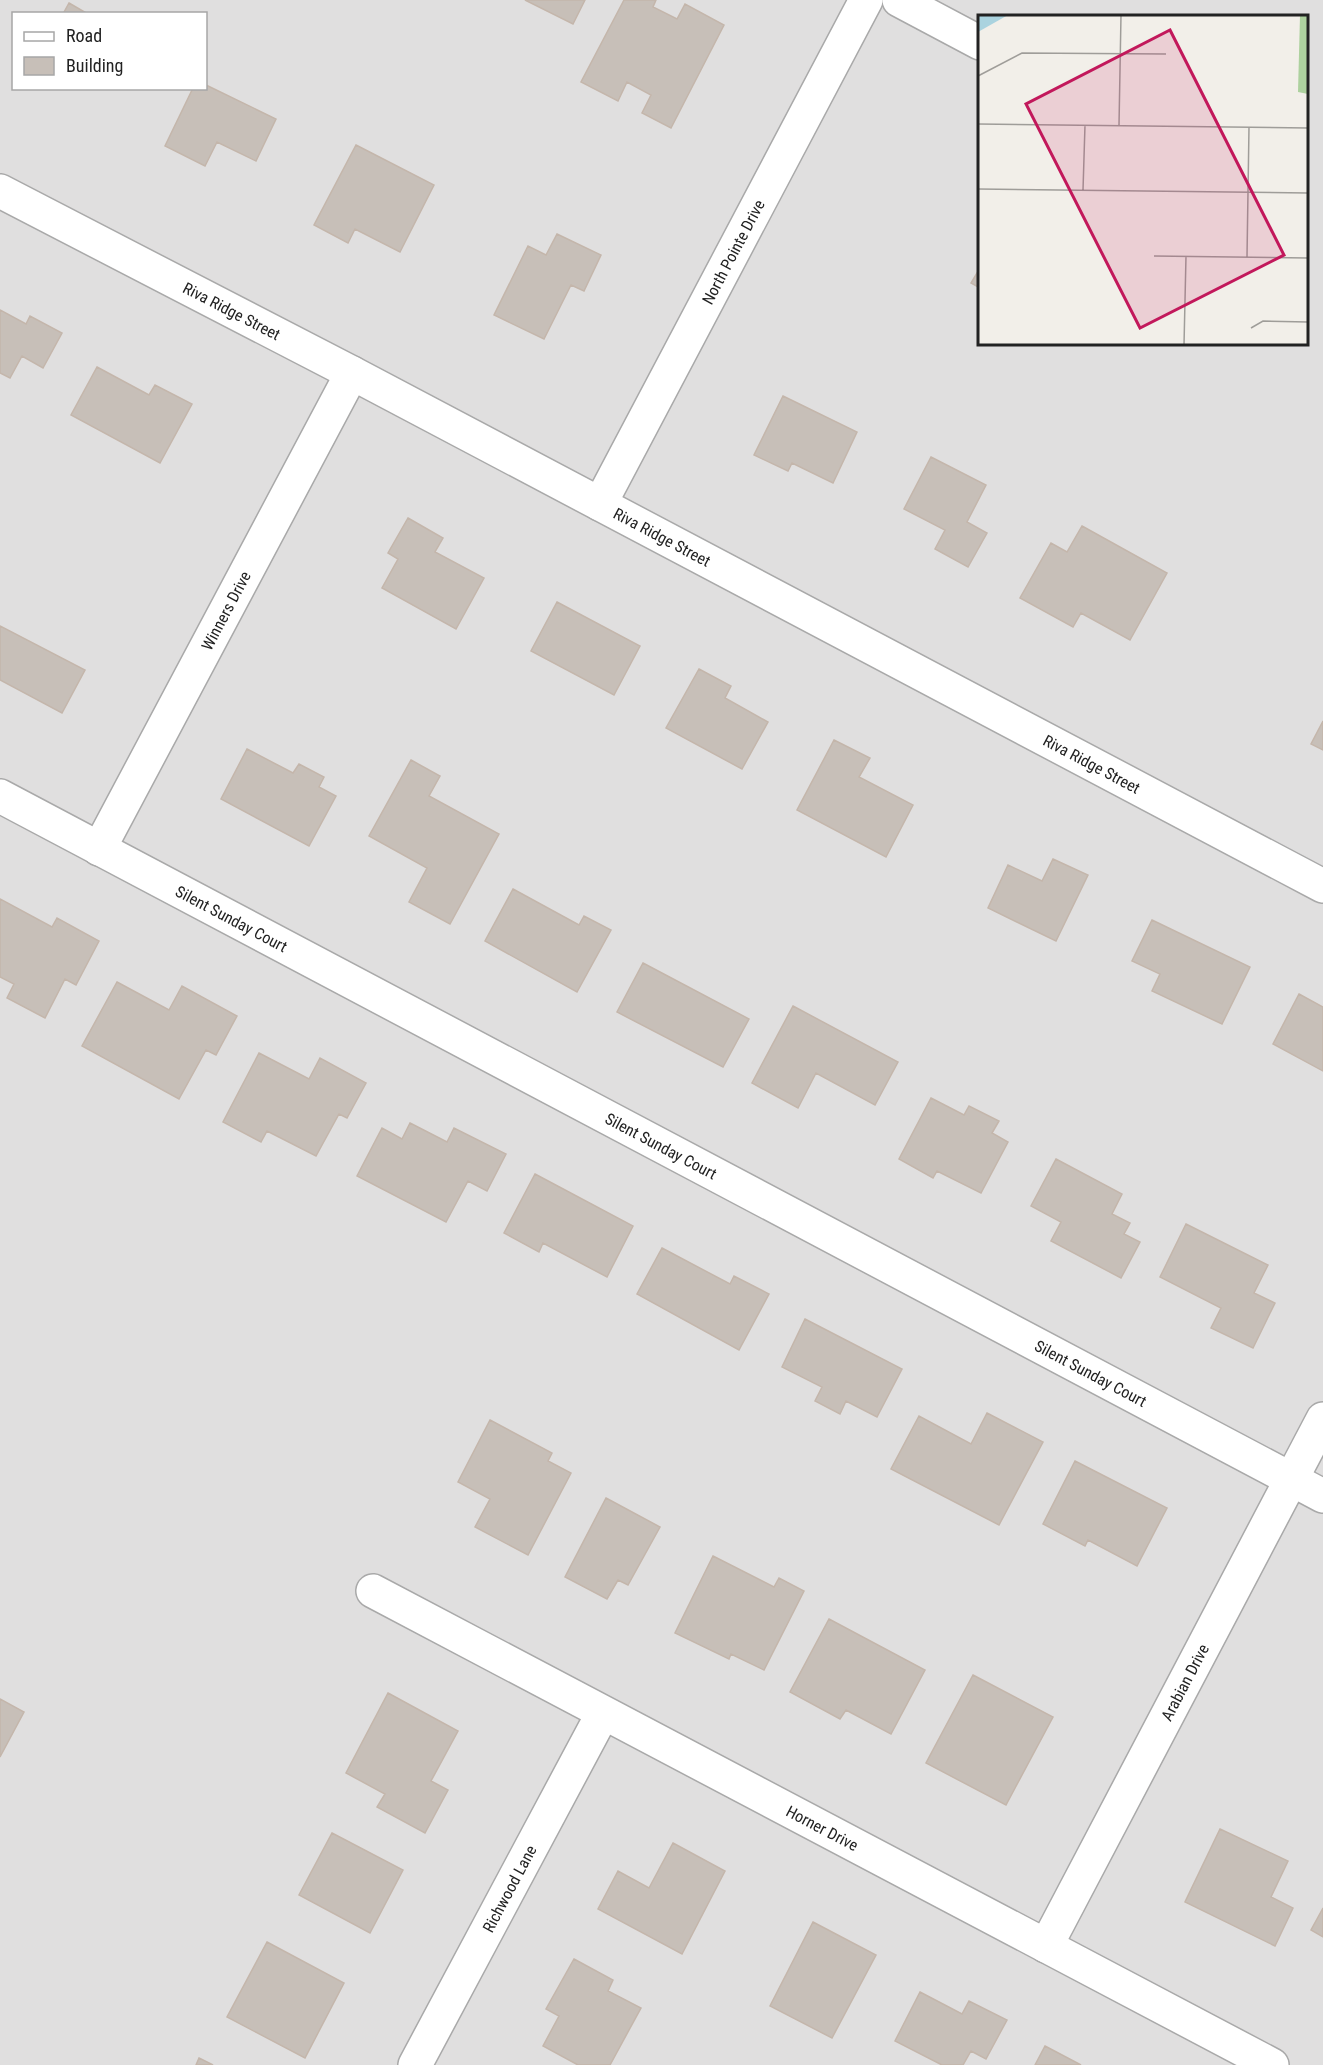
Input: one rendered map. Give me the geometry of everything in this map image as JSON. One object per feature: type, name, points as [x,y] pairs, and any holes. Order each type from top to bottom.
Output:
[{"type":"street","name":"North Pointe Drive","points":[[600,504],[866,0]]},
{"type":"street","points":[[898,0],[978,42]]},
{"type":"street","name":"Riva Ridge Street","points":[[0,191],[352,373],[1323,886]]},
{"type":"street","name":"Winners Drive","points":[[99,849],[352,373]]},
{"type":"street","name":"Silent Sunday Court","points":[[0,796],[1323,1496]]},
{"type":"street","name":"Arabian Drive","points":[[1046,1946],[1323,1419]]},
{"type":"street","name":"Horner Drive","points":[[373,1591],[1272,2065]]},
{"type":"street","name":"Richwood Lane","points":[[415,2065],[603,1713]]},
{"type":"shaded area","points":[[0,0],[1323,0],[1323,2065],[0,2065]]},
{"type":"building","points":[[525,0],[585,0],[573,24]]},
{"type":"building","points":[[624,0],[656,0],[653,7],[677,19],[685,4],[724,25],[671,128],[642,113],[651,95],[627,82],[618,101],[581,82]]},
{"type":"building","points":[[69,3],[85,12],[64,12]]},
{"type":"building","points":[[207,85],[276,119],[256,161],[217,142],[205,166],[165,146],[192,90],[207,90]]},
{"type":"building","points":[[356,145],[434,185],[400,252],[355,229],[348,243],[314,225]]},
{"type":"building","points":[[557,234],[601,255],[584,291],[571,285],[544,339],[494,315],[528,246],[546,255]]},
{"type":"building","points":[[978,271],[978,287],[971,283]]},
{"type":"building","points":[[0,310],[26,324],[30,316],[62,333],[43,368],[22,356],[10,378],[0,373]]},
{"type":"building","points":[[97,367],[149,395],[155,385],[192,404],[160,463],[71,415]]},
{"type":"building","points":[[783,396],[857,432],[833,483],[792,463],[788,471],[754,455]]},
{"type":"building","points":[[931,457],[986,485],[967,522],[987,533],[968,567],[935,549],[945,530],[904,509]]},
{"type":"building","points":[[408,518],[443,538],[435,552],[484,578],[456,629],[382,588],[398,559],[388,553]]},
{"type":"building","points":[[1082,526],[1167,573],[1130,640],[1081,613],[1073,627],[1020,598],[1051,543],[1067,552]]},
{"type":"building","points":[[557,602],[640,646],[614,695],[531,651]]},
{"type":"building","points":[[0,626],[85,670],[62,713],[0,680]]},
{"type":"building","points":[[699,669],[731,686],[725,698],[768,722],[742,769],[666,728]]},
{"type":"building","points":[[1323,721],[1323,750],[1311,744]]},
{"type":"building","points":[[834,740],[870,758],[859,777],[913,805],[886,857],[797,810]]},
{"type":"building","points":[[247,749],[293,773],[299,764],[324,777],[319,787],[336,796],[309,846],[221,799]]},
{"type":"building","points":[[411,760],[440,776],[429,796],[499,834],[450,924],[409,902],[427,868],[369,836]]},
{"type":"building","points":[[1053,859],[1088,875],[1056,941],[988,908],[1008,865],[1042,881]]},
{"type":"building","points":[[513,889],[579,925],[584,916],[611,930],[577,992],[485,941]]},
{"type":"building","points":[[0,899],[52,927],[57,918],[99,941],[76,985],[65,979],[45,1018],[7,998],[14,984],[0,977]]},
{"type":"building","points":[[1152,920],[1250,967],[1222,1024],[1152,991],[1160,974],[1132,961]]},
{"type":"building","points":[[643,963],[749,1019],[723,1067],[617,1012]]},
{"type":"building","points":[[117,982],[169,1010],[182,986],[237,1016],[216,1055],[206,1050],[179,1099],[82,1046]]},
{"type":"building","points":[[1299,994],[1323,1007],[1323,1071],[1273,1044]]},
{"type":"building","points":[[793,1006],[898,1062],[875,1105],[816,1073],[798,1108],[752,1083]]},
{"type":"building","points":[[259,1053],[309,1079],[320,1058],[366,1083],[347,1118],[339,1114],[316,1156],[267,1131],[261,1142],[223,1122]]},
{"type":"building","points":[[931,1098],[964,1115],[969,1106],[999,1121],[992,1133],[1008,1142],[981,1193],[937,1171],[933,1178],[899,1159]]},
{"type":"building","points":[[410,1123],[447,1142],[454,1128],[506,1154],[487,1191],[468,1181],[446,1222],[357,1176],[382,1128],[402,1139]]},
{"type":"building","points":[[1056,1159],[1122,1194],[1112,1214],[1130,1223],[1124,1234],[1140,1242],[1121,1278],[1051,1241],[1061,1222],[1031,1206]]},
{"type":"building","points":[[535,1174],[633,1226],[607,1277],[543,1243],[539,1252],[504,1233]]},
{"type":"building","points":[[1186,1224],[1268,1265],[1254,1293],[1275,1303],[1253,1348],[1211,1328],[1221,1308],[1160,1277]]},
{"type":"building","points":[[662,1248],[730,1284],[734,1276],[769,1294],[739,1350],[637,1294]]},
{"type":"building","points":[[805,1319],[902,1369],[877,1417],[846,1401],[840,1414],[815,1401],[822,1387],[782,1367]]},
{"type":"building","points":[[987,1413],[1043,1442],[999,1525],[891,1469],[919,1416],[971,1444]]},
{"type":"building","points":[[490,1420],[552,1453],[548,1461],[571,1473],[528,1555],[475,1527],[490,1499],[458,1482]]},
{"type":"building","points":[[1075,1461],[1167,1508],[1137,1566],[1088,1540],[1085,1546],[1043,1524]]},
{"type":"building","points":[[606,1498],[660,1527],[628,1585],[618,1580],[607,1599],[565,1577]]},
{"type":"building","points":[[713,1556],[774,1587],[779,1578],[804,1591],[764,1670],[731,1654],[729,1659],[675,1633]]},
{"type":"building","points":[[829,1619],[925,1670],[891,1734],[846,1710],[840,1719],[790,1692]]},
{"type":"building","points":[[973,1675],[1053,1717],[1006,1805],[926,1763]]},
{"type":"building","points":[[388,1693],[458,1731],[431,1781],[448,1790],[425,1833],[377,1807],[385,1794],[346,1773]]},
{"type":"building","points":[[0,1699],[24,1712],[0,1757]]},
{"type":"building","points":[[1220,1829],[1288,1861],[1271,1897],[1293,1908],[1275,1946],[1185,1902]]},
{"type":"building","points":[[332,1833],[403,1870],[370,1933],[299,1895]]},
{"type":"building","points":[[673,1843],[725,1871],[682,1954],[598,1909],[618,1871],[649,1888]]},
{"type":"building","points":[[1323,1908],[1323,1937],[1311,1930]]},
{"type":"building","points":[[813,1922],[876,1955],[832,2038],[770,2006]]},
{"type":"building","points":[[267,1942],[344,1983],[305,2058],[227,2017]]},
{"type":"building","points":[[574,1959],[613,1980],[608,1991],[641,2008],[610,2065],[578,2065],[543,2046],[559,2016],[546,2009]]},
{"type":"building","points":[[920,1992],[962,2014],[969,2001],[1007,2020],[986,2059],[971,2051],[963,2065],[942,2065],[895,2041]]},
{"type":"building","points":[[1045,2046],[1081,2065],[1035,2065]]},
{"type":"building","points":[[199,2058],[213,2065],[196,2065]]}]
